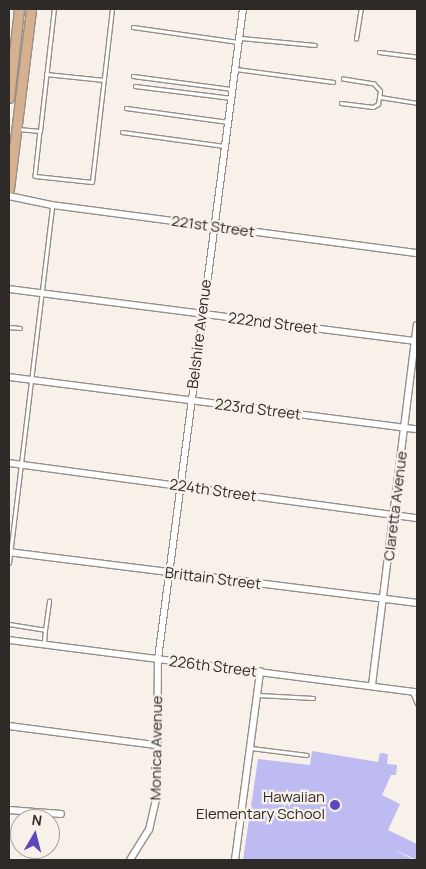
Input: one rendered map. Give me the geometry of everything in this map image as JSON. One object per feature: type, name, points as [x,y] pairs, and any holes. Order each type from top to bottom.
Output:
[{"type":"main road","points":[[9,98],[19,9]]},
{"type":"main road","points":[[9,189],[31,9]]},
{"type":"street","name":"Belshire Avenue","points":[[158,659],[201,314],[229,122],[243,9]]},
{"type":"street","name":"221st Street","points":[[9,196],[52,205],[417,253]]},
{"type":"street","name":"222nd Street","points":[[9,289],[416,341]]},
{"type":"street","name":"Claretta Avenue","points":[[372,685],[417,326]]},
{"type":"street","name":"223rd Street","points":[[9,377],[417,429]]},
{"type":"street","name":"224th Street","points":[[9,463],[417,518]]},
{"type":"street","name":"Brittain Street","points":[[9,552],[417,603]]},
{"type":"street","name":"226th Street","points":[[9,640],[415,692]]},
{"type":"street","name":"Monica Avenue","points":[[130,860],[142,845],[154,813],[158,659]]},
{"type":"street","points":[[234,860],[260,672]]},
{"type":"street","points":[[9,726],[156,745]]},
{"type":"street","points":[[9,810],[61,814]]},
{"type":"lane","points":[[54,9],[35,176],[92,182],[112,9]]},
{"type":"lane","points":[[356,39],[361,9]]},
{"type":"lane","points":[[133,27],[239,40],[315,46]]},
{"type":"lane","points":[[379,52],[417,57]]},
{"type":"lane","points":[[236,69],[333,82]]},
{"type":"lane","points":[[46,74],[104,80]]},
{"type":"lane","points":[[133,76],[233,89]]},
{"type":"lane","points":[[341,103],[372,108],[378,104],[380,97],[379,87],[374,84],[343,79]]},
{"type":"lane","points":[[135,86],[232,98]]},
{"type":"lane","points":[[380,97],[417,103]]},
{"type":"lane","points":[[126,108],[229,122]]},
{"type":"lane","points":[[17,129],[40,131]]},
{"type":"lane","points":[[122,132],[225,146]]},
{"type":"lane","points":[[9,563],[52,205]]},
{"type":"lane","points":[[9,327],[20,328]]},
{"type":"lane","points":[[44,644],[49,602]]},
{"type":"lane","points":[[9,624],[45,630]]},
{"type":"lane","points":[[415,692],[417,703]]},
{"type":"lane","points":[[257,695],[277,694],[313,698]]},
{"type":"lane","points":[[250,748],[307,755]]},
{"type":"shaded area","points":[[312,751],[378,762],[380,753],[388,754],[387,764],[397,765],[396,775],[391,775],[382,795],[400,804],[388,830],[417,844],[417,860],[391,848],[414,860],[243,860],[258,759],[310,765]]},
{"type":"place","name":"Hawaiian Elementary School","points":[[335,805]]}]
